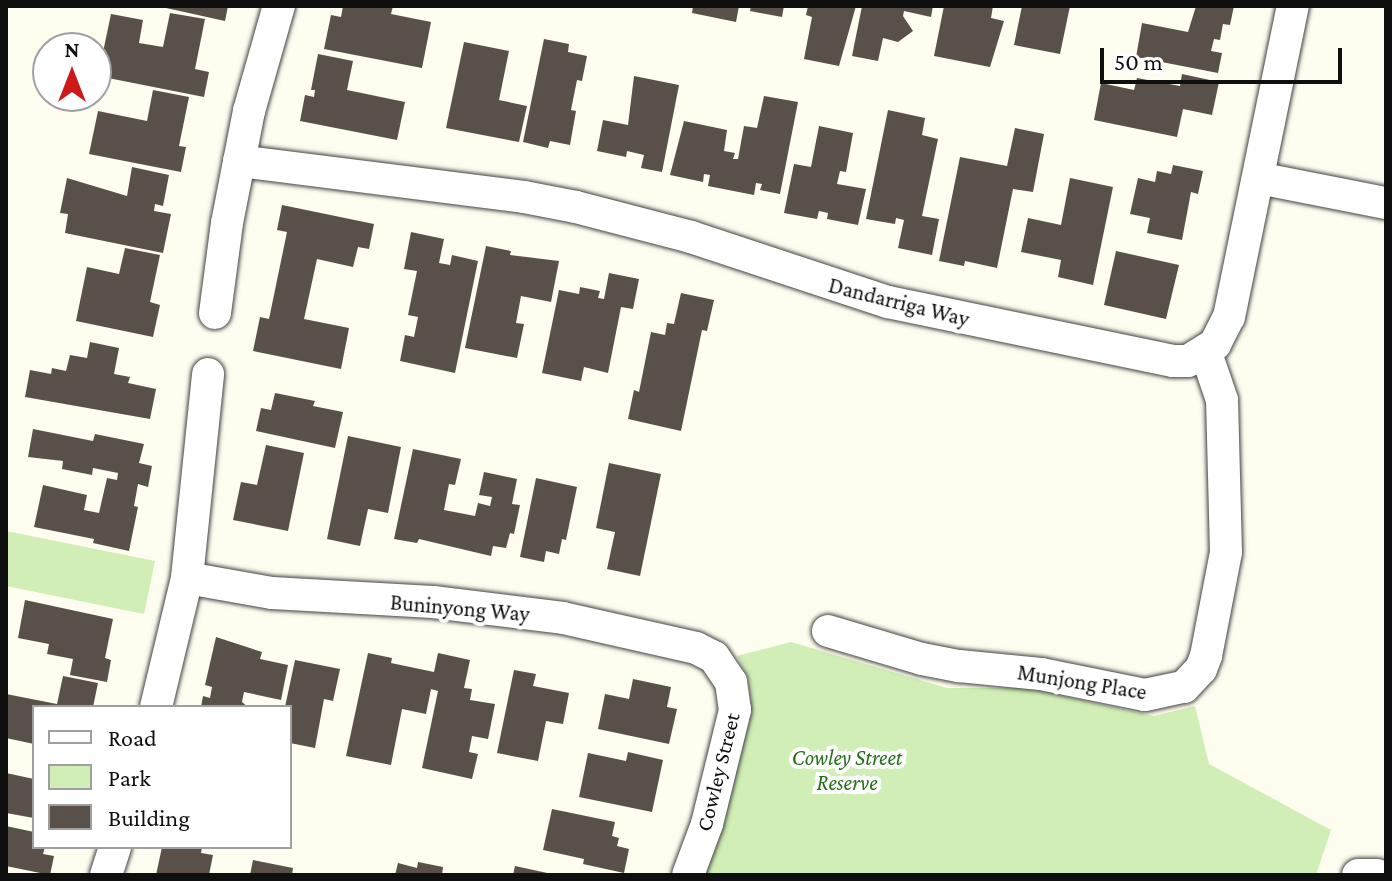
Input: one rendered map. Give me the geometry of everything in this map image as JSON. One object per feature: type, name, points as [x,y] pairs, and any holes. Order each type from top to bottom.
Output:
[{"type":"street","points":[[215,313],[239,161],[259,72],[279,6]]},
{"type":"street","points":[[1206,353],[1223,332],[1229,317],[1293,6]]},
{"type":"street","name":"Dandarriga Way","points":[[239,161],[550,202],[691,237],[888,302],[1173,361],[1188,361],[1206,353]]},
{"type":"street","points":[[1258,178],[1386,203]]},
{"type":"street","name":"Munjong Place","points":[[828,631],[922,659],[959,666],[1041,674],[1145,695],[1184,687],[1201,669],[1206,656],[1226,552],[1222,400],[1206,353]]},
{"type":"street","points":[[156,705],[187,578],[208,374]]},
{"type":"street","name":"Buninyong Way","points":[[187,578],[272,593],[433,602],[563,618],[696,648],[714,657],[724,669]]},
{"type":"street","name":"Cowley Street","points":[[688,875],[707,824],[735,710],[736,696],[724,669]]},
{"type":"street","points":[[106,875],[114,849]]},
{"type":"street","points":[[1358,875],[1377,875]]},
{"type":"green space","points":[[6,531],[155,561],[144,614],[6,586]]},
{"type":"green space","name":"Cowley Street Reserve","points":[[791,642],[947,688],[1026,688],[1154,716],[1195,706],[1209,764],[1331,830],[1316,875],[701,875],[711,852],[748,726],[751,701],[748,677],[737,656]]},
{"type":"building","points":[[157,6],[228,6],[225,21]]},
{"type":"building","points":[[343,6],[393,6],[391,14],[431,22],[422,68],[324,49],[331,15],[341,17]]},
{"type":"building","points":[[693,6],[739,6],[736,22],[692,13]]},
{"type":"building","points":[[751,6],[784,6],[782,17],[750,11]]},
{"type":"building","points":[[808,6],[856,6],[839,66],[804,59],[812,17],[806,15]]},
{"type":"building","points":[[862,6],[933,6],[931,17],[904,11],[903,16],[913,31],[898,42],[883,38],[878,61],[852,56]]},
{"type":"building","points":[[944,6],[993,6],[991,18],[1004,21],[990,67],[934,56]]},
{"type":"building","points":[[1022,6],[1070,6],[1060,54],[1014,45]]},
{"type":"building","points":[[1196,6],[1234,6],[1230,25],[1223,24],[1220,40],[1214,39],[1211,51],[1222,53],[1218,73],[1136,57],[1142,23],[1188,32]]},
{"type":"building","points":[[170,13],[205,19],[195,69],[209,72],[204,97],[112,79],[112,32],[107,32],[111,14],[143,20],[139,43],[163,47]]},
{"type":"building","points":[[544,39],[569,44],[568,52],[587,56],[582,81],[577,80],[571,110],[576,111],[570,145],[550,141],[548,148],[523,142]]},
{"type":"building","points":[[464,42],[509,51],[499,100],[527,106],[519,142],[446,128]]},
{"type":"building","points":[[318,54],[353,61],[347,90],[405,102],[397,140],[300,121],[305,95],[314,97],[315,90],[311,90]]},
{"type":"building","points":[[1182,74],[1219,82],[1212,115],[1183,109],[1177,137],[1094,120],[1101,83],[1134,90],[1137,78],[1180,86]]},
{"type":"building","points":[[634,76],[679,85],[662,172],[641,168],[644,155],[627,151],[626,157],[597,151],[603,120],[628,125]]},
{"type":"building","points":[[153,90],[189,97],[179,146],[186,147],[181,172],[89,154],[98,112],[147,121]]},
{"type":"building","points":[[764,96],[798,102],[780,194],[760,190],[762,184],[756,183],[754,195],[708,186],[710,175],[704,174],[703,182],[670,175],[684,121],[727,130],[724,151],[735,153],[733,159],[738,159],[744,126],[757,128]]},
{"type":"building","points":[[888,110],[925,118],[922,135],[938,139],[922,216],[939,219],[932,255],[898,248],[904,220],[896,218],[895,224],[866,219]]},
{"type":"building","points":[[819,126],[853,133],[846,172],[840,171],[837,184],[866,189],[858,225],[827,219],[828,213],[819,211],[817,219],[784,213],[794,164],[811,167]]},
{"type":"building","points":[[1015,128],[1044,134],[1033,192],[1013,189],[997,268],[965,261],[964,266],[939,261],[960,157],[1007,166]]},
{"type":"building","points":[[1173,165],[1203,171],[1198,194],[1191,192],[1182,240],[1147,233],[1150,218],[1130,214],[1138,178],[1155,182],[1157,171],[1171,174]]},
{"type":"building","points":[[132,167],[169,175],[163,206],[155,204],[154,211],[171,214],[163,253],[65,233],[68,214],[60,213],[67,178],[127,196]]},
{"type":"building","points":[[1070,178],[1113,187],[1093,285],[1058,277],[1061,260],[1021,252],[1028,218],[1061,225]]},
{"type":"building","points":[[282,205],[374,224],[369,249],[358,247],[353,267],[317,259],[304,319],[349,328],[341,369],[253,351],[260,317],[269,319],[287,232],[277,230]]},
{"type":"building","points":[[411,232],[444,239],[439,263],[450,265],[452,255],[478,261],[455,373],[400,361],[405,335],[414,337],[418,317],[408,315],[417,271],[404,269]]},
{"type":"building","points":[[486,246],[511,251],[510,255],[559,261],[551,302],[521,296],[516,323],[524,324],[517,358],[465,348]]},
{"type":"building","points":[[125,248],[160,255],[150,302],[160,305],[153,337],[76,321],[87,267],[119,274]]},
{"type":"building","points":[[1116,251],[1179,265],[1166,319],[1104,305]]},
{"type":"building","points":[[609,273],[639,279],[633,309],[621,307],[608,373],[584,367],[581,381],[542,373],[559,290],[579,294],[580,287],[600,291],[598,298],[604,299]]},
{"type":"building","points":[[681,293],[714,300],[707,331],[702,330],[681,431],[628,419],[634,390],[639,392],[651,332],[665,335],[667,323],[674,324]]},
{"type":"building","points":[[90,342],[119,348],[114,374],[130,377],[128,383],[156,389],[150,419],[25,397],[30,370],[51,374],[52,368],[66,371],[70,355],[87,358]]},
{"type":"building","points":[[275,393],[315,401],[313,406],[343,412],[335,448],[256,431],[261,408],[271,410]]},
{"type":"building","points":[[33,429],[93,441],[95,434],[144,444],[139,463],[152,466],[148,487],[138,484],[134,506],[138,507],[129,551],[93,543],[94,539],[34,527],[43,485],[87,495],[84,510],[99,513],[107,478],[117,480],[118,473],[93,468],[92,475],[62,469],[63,461],[28,457]]},
{"type":"building","points":[[348,436],[401,447],[388,513],[368,509],[360,546],[327,539]]},
{"type":"building","points":[[266,445],[304,453],[288,531],[233,520],[241,482],[257,485]]},
{"type":"building","points":[[413,449],[461,459],[455,485],[449,484],[444,510],[475,516],[478,503],[490,506],[492,497],[479,495],[484,472],[517,479],[512,504],[520,505],[514,534],[510,533],[506,548],[493,546],[491,556],[419,539],[417,543],[394,539]]},
{"type":"building","points":[[609,463],[661,474],[640,576],[607,569],[615,532],[596,528]]},
{"type":"building","points":[[536,478],[577,487],[566,540],[562,539],[559,554],[546,551],[544,562],[520,557]]},
{"type":"building","points":[[25,600],[113,619],[105,658],[111,660],[107,682],[70,675],[73,659],[47,654],[49,644],[18,638]]},
{"type":"building","points":[[216,637],[262,652],[260,659],[288,665],[281,700],[244,692],[242,702],[246,705],[201,705],[203,696],[210,698],[212,687],[205,685]]},
{"type":"building","points":[[368,653],[392,658],[391,663],[434,672],[438,653],[470,660],[464,688],[472,689],[470,700],[495,704],[488,739],[472,736],[469,752],[478,754],[472,779],[422,768],[438,691],[431,689],[426,714],[402,709],[391,765],[346,756]]},
{"type":"building","points":[[295,660],[340,669],[333,701],[324,699],[315,748],[292,743],[292,705],[285,705]]},
{"type":"building","points":[[514,670],[536,674],[533,686],[569,693],[563,724],[546,721],[538,761],[497,753]]},
{"type":"building","points":[[63,676],[98,683],[93,705],[32,705],[32,744],[6,738],[6,694],[57,704]]},
{"type":"building","points":[[633,679],[671,687],[667,707],[677,709],[669,744],[598,729],[605,694],[629,699]]},
{"type":"building","points":[[628,752],[663,760],[652,812],[579,797],[588,753],[626,761]]},
{"type":"building","points":[[6,773],[32,779],[32,818],[6,813]]},
{"type":"building","points":[[552,809],[615,822],[612,836],[619,838],[617,846],[629,849],[624,873],[583,864],[584,859],[543,850]]},
{"type":"building","points":[[6,826],[32,832],[32,849],[44,849],[43,854],[54,856],[50,875],[6,866]]},
{"type":"building","points":[[162,849],[202,849],[201,853],[213,855],[209,875],[156,875]]},
{"type":"building","points":[[253,860],[293,868],[292,875],[250,875]]},
{"type":"building","points":[[418,862],[443,867],[442,875],[395,875],[398,863],[417,868]]},
{"type":"building","points":[[515,866],[552,874],[552,875],[513,875]]}]
